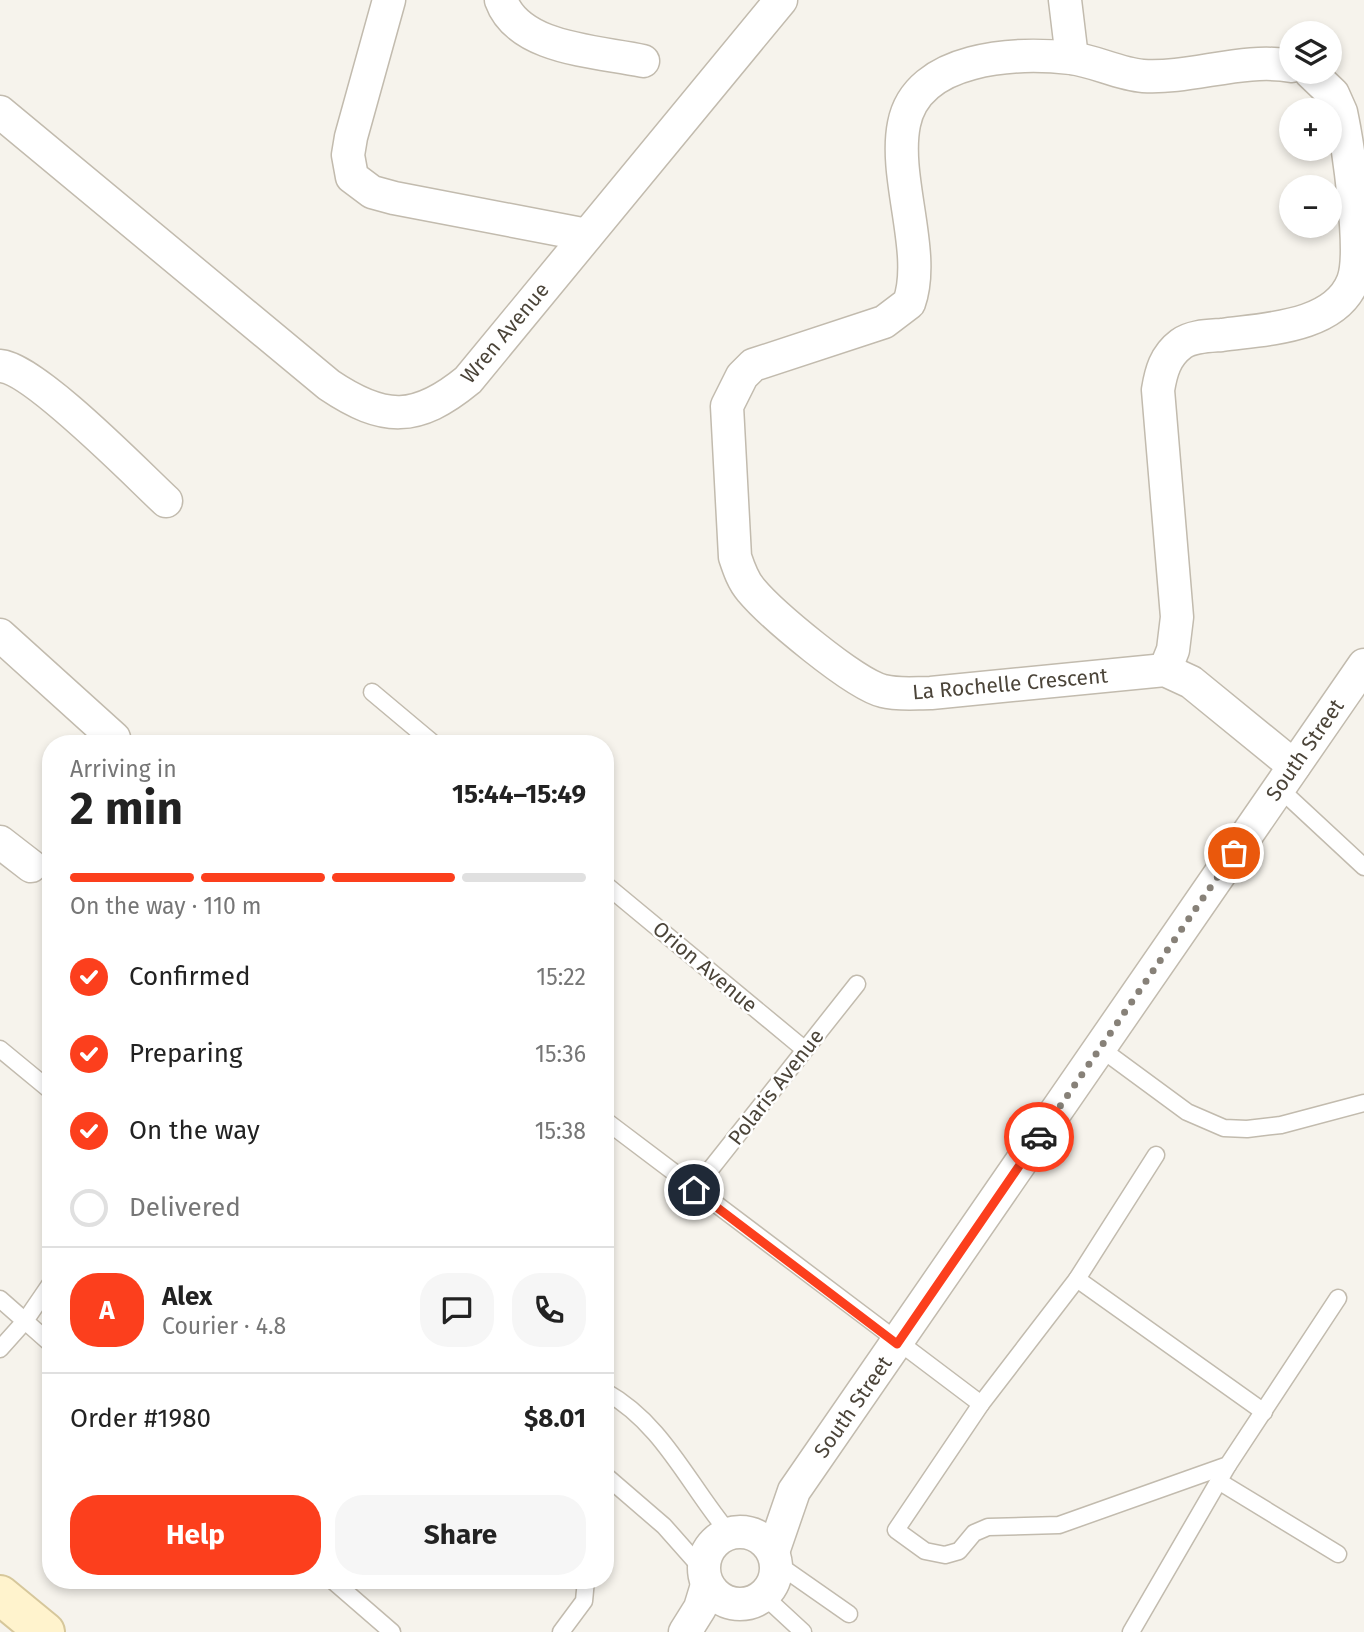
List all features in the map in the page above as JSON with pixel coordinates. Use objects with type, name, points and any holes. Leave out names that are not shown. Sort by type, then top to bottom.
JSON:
[{"type":"main road","points":[[0,1595],[45,1632]]},
{"type":"street","points":[[388,0],[351,137],[348,155],[352,177],[372,192],[394,198],[587,234]]},
{"type":"street","points":[[501,0],[509,16],[521,29],[537,39],[643,61]]},
{"type":"street","name":"Wren Avenue","points":[[3,121],[329,385],[363,406],[381,410],[420,410],[443,401],[468,380],[781,0]]},
{"type":"street","points":[[1065,0],[1072,58]]},
{"type":"street","name":"La Rochelle Crescent","points":[[1166,670],[931,692],[882,691],[836,663],[750,590],[735,557],[726,421],[731,394],[742,376],[753,365],[884,322],[909,303],[914,275],[903,159],[903,125],[918,91],[955,68],[979,61],[1028,57],[1072,58],[1141,76],[1279,66]]},
{"type":"street","points":[[1286,777],[1191,682],[1166,670],[1173,650],[1177,617],[1157,390],[1168,356],[1182,343],[1198,337],[1267,328],[1320,315],[1348,291],[1354,278],[1355,241],[1341,112],[1333,94],[1323,84]]},
{"type":"street","points":[[0,366],[20,373],[66,409],[166,501]]},
{"type":"street","points":[[0,635],[111,735]]},
{"type":"street","name":"South Street","points":[[774,1557],[794,1491],[1364,665]]},
{"type":"street","points":[[0,842],[31,866]]},
{"type":"street","name":"South Street","points":[[733,1532],[794,1491]]},
{"type":"street","points":[[701,1632],[713,1586],[709,1547],[733,1532],[751,1533],[764,1540],[774,1557],[772,1587],[764,1596],[753,1603],[713,1586]]},
{"type":"street","points":[[685,1632],[713,1586]]},
{"type":"lane","points":[[372,692],[423,735]]},
{"type":"lane","points":[[1286,777],[1364,867]]},
{"type":"lane","name":"Orion Avenue","points":[[614,892],[804,1049]]},
{"type":"lane","name":"Polaris Avenue","points":[[694,1190],[857,984]]},
{"type":"lane","points":[[1100,1048],[1187,1112],[1224,1128],[1247,1129],[1281,1125],[1364,1103]]},
{"type":"lane","points":[[0,1049],[42,1084]]},
{"type":"lane","points":[[614,1127],[897,1344],[981,1404]]},
{"type":"lane","points":[[1156,1155],[1077,1279],[981,1404],[896,1530],[925,1551],[945,1555],[959,1551],[974,1533],[988,1527],[1059,1525],[1228,1465]]},
{"type":"lane","points":[[1077,1279],[1264,1412]]},
{"type":"lane","points":[[0,1349],[25,1321],[42,1296]]},
{"type":"lane","points":[[1131,1632],[1228,1465],[1338,1298]]},
{"type":"lane","points":[[0,1299],[42,1336]]},
{"type":"lane","points":[[614,1398],[644,1419],[664,1442],[701,1499],[733,1532]]},
{"type":"lane","points":[[1220,1482],[1338,1554]]},
{"type":"lane","points":[[614,1483],[664,1526],[713,1586]]},
{"type":"lane","points":[[774,1557],[849,1614]]},
{"type":"lane","points":[[342,1589],[391,1632]]},
{"type":"lane","points":[[561,1632],[584,1601],[585,1589]]},
{"type":"lane","points":[[764,1596],[803,1632]]},
{"type":"way so far","points":[[1039,1137],[1234,853]]},
{"type":"route","points":[[694,1190],[897,1344],[1039,1137]]}]
